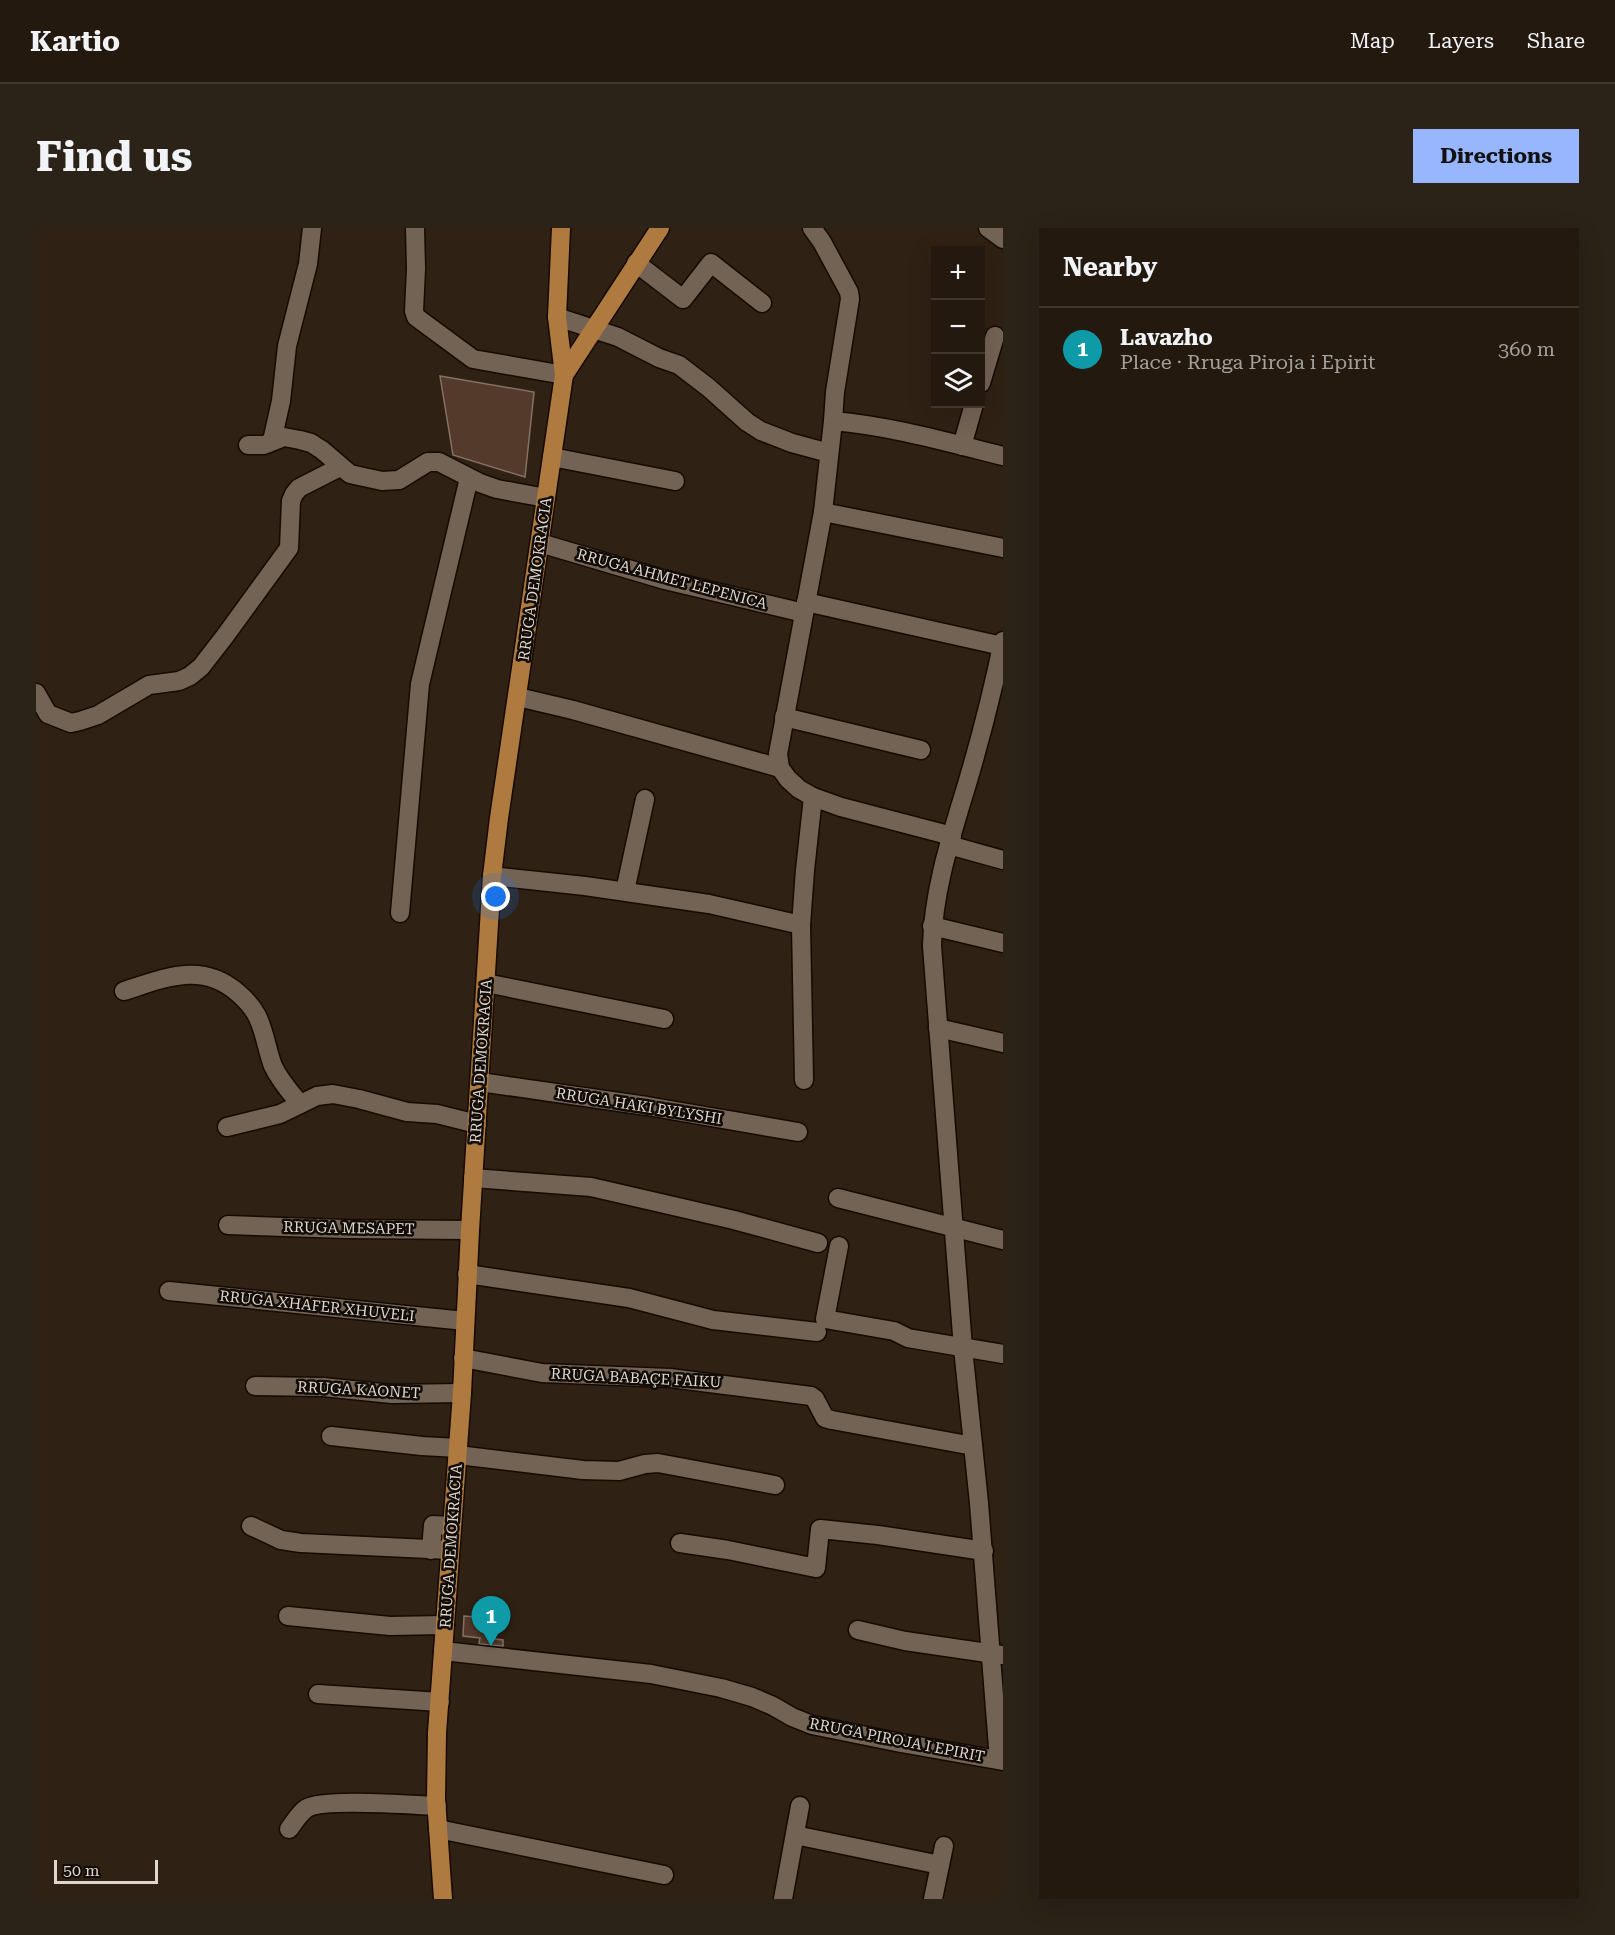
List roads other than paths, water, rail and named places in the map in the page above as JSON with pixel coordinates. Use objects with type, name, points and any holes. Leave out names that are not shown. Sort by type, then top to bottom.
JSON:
[{"type":"main road","name":"RRUGA DEMOKRACIA","points":[[443,1899],[436,1806],[437,1733],[462,1393],[467,1274],[492,876],[564,375],[557,317],[561,228]]},
{"type":"main road","points":[[564,375],[660,228]]},
{"type":"street","points":[[272,441],[281,401],[287,346],[308,264],[312,228]]},
{"type":"street","points":[[415,228],[414,311],[416,317],[473,359],[564,375]]},
{"type":"street","points":[[812,228],[849,292],[850,299],[835,392],[824,512],[784,717],[778,754],[780,768],[794,784],[813,797],[950,840],[1003,860]]},
{"type":"street","points":[[988,228],[1003,239]]},
{"type":"street","points":[[636,263],[683,299],[711,263],[762,303]]},
{"type":"street","points":[[557,317],[618,337],[659,358],[679,365],[710,388],[733,411],[761,431],[792,444],[829,453]]},
{"type":"street","points":[[985,370],[995,336]]},
{"type":"street","points":[[962,446],[973,408]]},
{"type":"street","points":[[833,421],[895,430],[1003,456]]},
{"type":"street","points":[[248,445],[264,445],[284,437],[311,443],[350,474],[382,481],[399,480],[428,462],[439,462],[469,478],[497,489],[546,498]]},
{"type":"street","points":[[552,457],[675,481]]},
{"type":"street","points":[[36,693],[48,714],[71,723],[98,715],[149,685],[178,681],[190,676],[201,667],[225,636],[289,548],[291,501],[294,494],[299,488],[340,467]]},
{"type":"street","points":[[400,913],[420,684],[469,478]]},
{"type":"street","points":[[824,512],[1003,548]]},
{"type":"street","name":"RRUGA AHMET LEPENICA","points":[[540,543],[665,580],[805,608],[1003,643]]},
{"type":"street","points":[[1001,1760],[997,1654],[963,1348],[932,926],[950,840],[996,707],[1003,643]]},
{"type":"street","points":[[518,697],[573,710],[780,768]]},
{"type":"street","points":[[784,717],[921,750]]},
{"type":"street","points":[[804,1080],[801,925],[813,797]]},
{"type":"street","points":[[625,891],[645,800]]},
{"type":"street","points":[[492,876],[625,891],[709,904],[801,925]]},
{"type":"street","points":[[932,926],[1003,943]]},
{"type":"street","points":[[124,991],[170,976],[189,973],[210,976],[227,983],[246,1000],[257,1015],[273,1066],[282,1084],[300,1104]]},
{"type":"street","points":[[486,983],[664,1019]]},
{"type":"street","points":[[938,1028],[1003,1043]]},
{"type":"street","name":"RRUGA HAKI BYLYSHI","points":[[480,1082],[647,1106],[798,1132]]},
{"type":"street","points":[[227,1127],[280,1114],[317,1096],[333,1095],[358,1099],[407,1113],[437,1114],[477,1124]]},
{"type":"street","points":[[473,1178],[591,1187],[723,1217],[818,1243]]},
{"type":"street","points":[[838,1198],[1003,1240]]},
{"type":"street","name":"RRUGA MESAPET","points":[[228,1225],[470,1230]]},
{"type":"street","points":[[838,1246],[825,1319],[894,1331],[908,1338],[1003,1354]]},
{"type":"street","points":[[467,1274],[629,1298],[713,1320],[817,1332]]},
{"type":"street","name":"RRUGA XHAFER XHUVELI","points":[[169,1291],[465,1321]]},
{"type":"street","name":"RRUGA BABAÇE FAIKU","points":[[464,1358],[542,1373],[670,1378],[811,1396],[825,1418],[973,1446]]},
{"type":"street","name":"RRUGA KAONET","points":[[255,1386],[340,1388],[392,1394],[462,1393]]},
{"type":"street","points":[[331,1436],[422,1446],[583,1470],[619,1471],[658,1463],[775,1485]]},
{"type":"street","points":[[431,1550],[433,1525],[451,1526]]},
{"type":"street","points":[[251,1526],[281,1540],[301,1543],[450,1550]]},
{"type":"street","points":[[680,1543],[816,1568],[820,1529],[984,1551]]},
{"type":"street","points":[[288,1616],[390,1626],[445,1625]]},
{"type":"street","points":[[858,1630],[905,1641],[997,1654]]},
{"type":"street","name":"RRUGA PIROJA I EPIRIT","points":[[443,1650],[651,1674],[721,1688],[752,1697],[812,1725],[1001,1760]]},
{"type":"street","points":[[318,1694],[440,1702]]},
{"type":"street","points":[[289,1829],[307,1809],[316,1806],[347,1804],[436,1806]]},
{"type":"street","points":[[783,1899],[800,1806]]},
{"type":"street","points":[[438,1829],[664,1875]]},
{"type":"street","points":[[795,1835],[940,1865]]},
{"type":"street","points":[[933,1899],[944,1846]]},
{"type":"place","name":"Lavazho","points":[[491,1646]]}]
